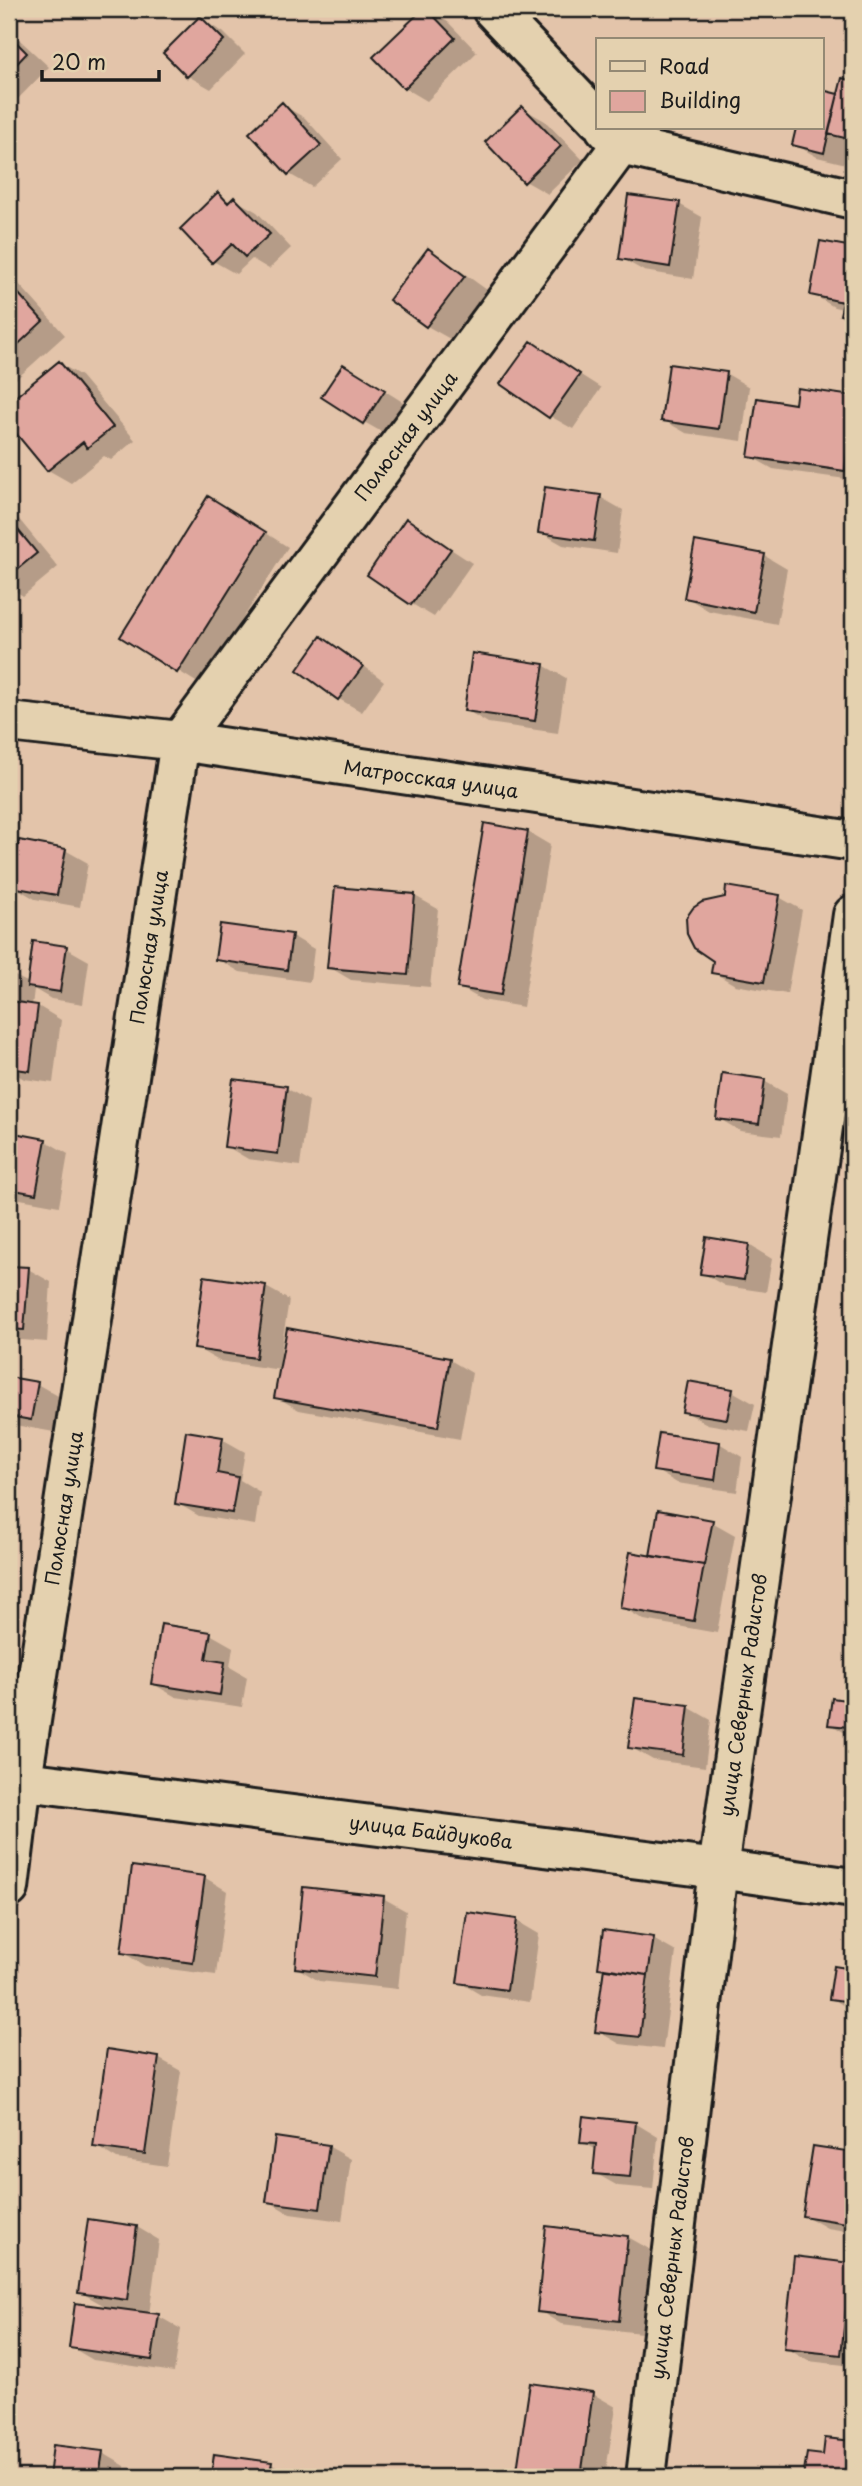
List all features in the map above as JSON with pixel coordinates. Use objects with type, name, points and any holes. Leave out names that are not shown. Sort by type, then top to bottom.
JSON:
[{"type":"street","points":[[492,9],[596,118]]},
{"type":"street","points":[[608,131],[853,199]]},
{"type":"street","name":"Полюсная улица","points":[[9,1888],[15,1779],[180,741],[608,131]]},
{"type":"street","name":"Матросская улица","points":[[9,722],[180,741],[853,841]]},
{"type":"street","name":"улица Северных Радистов","points":[[646,2477],[718,1868],[853,915]]},
{"type":"street","name":"улица Байдукова","points":[[15,1779],[718,1868],[853,1888]]},
{"type":"building","points":[[423,9],[427,9],[455,38],[404,89],[373,57]]},
{"type":"building","points":[[200,16],[224,40],[187,77],[163,53]]},
{"type":"building","points":[[9,35],[27,53],[9,72]]},
{"type":"building","points":[[842,78],[853,81],[853,140],[828,134]]},
{"type":"building","points":[[824,90],[838,94],[824,153],[792,145],[796,130],[824,130]]},
{"type":"building","points":[[282,102],[321,145],[288,175],[249,133]]},
{"type":"building","points":[[522,106],[561,146],[524,183],[485,142]]},
{"type":"building","points":[[218,192],[228,203],[234,197],[270,234],[245,257],[232,244],[212,263],[180,229]]},
{"type":"building","points":[[628,195],[680,202],[670,267],[619,259]]},
{"type":"building","points":[[820,241],[853,247],[853,318],[840,315],[843,302],[810,295]]},
{"type":"building","points":[[428,248],[465,276],[426,327],[389,300]]},
{"type":"building","points":[[9,283],[43,321],[9,353]]},
{"type":"building","points":[[531,341],[580,374],[549,418],[500,384]]},
{"type":"building","points":[[59,361],[113,427],[87,448],[83,442],[47,471],[9,425],[9,402]]},
{"type":"building","points":[[343,364],[385,390],[363,424],[321,397]]},
{"type":"building","points":[[669,364],[727,372],[719,429],[661,421]]},
{"type":"building","points":[[797,388],[853,396],[845,471],[748,457],[757,398],[795,404]]},
{"type":"building","points":[[545,487],[601,495],[594,541],[538,533]]},
{"type":"building","points":[[208,496],[266,532],[177,673],[120,637]]},
{"type":"building","points":[[406,518],[451,549],[411,605],[367,575]]},
{"type":"building","points":[[9,519],[37,553],[9,576]]},
{"type":"building","points":[[695,541],[765,554],[754,612],[684,598]]},
{"type":"building","points":[[321,636],[363,666],[338,700],[297,670]]},
{"type":"building","points":[[472,653],[544,664],[535,721],[464,711]]},
{"type":"building","points":[[484,823],[528,831],[501,995],[457,988]]},
{"type":"building","points":[[19,840],[66,849],[57,895],[11,887]]},
{"type":"building","points":[[726,886],[780,895],[764,982],[711,973],[713,961],[694,948],[687,934],[686,918],[693,908],[702,902],[725,897]]},
{"type":"building","points":[[335,887],[415,894],[408,975],[327,968]]},
{"type":"building","points":[[220,924],[292,934],[287,970],[215,960]]},
{"type":"building","points":[[33,941],[67,946],[60,992],[27,987]]},
{"type":"building","points":[[9,971],[12,972],[9,1001]]},
{"type":"building","points":[[9,1001],[38,1005],[30,1071],[9,1068]]},
{"type":"building","points":[[722,1073],[765,1079],[759,1124],[716,1119]]},
{"type":"building","points":[[233,1079],[287,1086],[278,1154],[224,1147]]},
{"type":"building","points":[[9,1132],[46,1139],[36,1194],[9,1189]]},
{"type":"building","points":[[706,1237],[749,1244],[744,1280],[700,1274]]},
{"type":"building","points":[[9,1266],[29,1267],[24,1330],[9,1329]]},
{"type":"building","points":[[204,1276],[266,1285],[256,1358],[194,1349]]},
{"type":"building","points":[[287,1328],[450,1358],[438,1427],[274,1398]]},
{"type":"building","points":[[9,1377],[38,1382],[31,1420],[9,1416]]},
{"type":"building","points":[[688,1381],[733,1389],[727,1419],[682,1412]]},
{"type":"building","points":[[186,1431],[223,1437],[217,1473],[238,1477],[232,1513],[175,1504]]},
{"type":"building","points":[[659,1433],[720,1442],[715,1480],[653,1471]]},
{"type":"building","points":[[658,1510],[713,1520],[704,1565],[650,1556]]},
{"type":"building","points":[[630,1552],[704,1565],[694,1621],[620,1608]]},
{"type":"building","points":[[161,1624],[211,1632],[206,1659],[225,1662],[220,1695],[151,1684]]},
{"type":"building","points":[[635,1698],[689,1705],[683,1755],[628,1748]]},
{"type":"building","points":[[832,1698],[853,1701],[853,1746],[847,1745],[849,1727],[828,1725]]},
{"type":"building","points":[[132,1866],[205,1876],[193,1963],[121,1953]]},
{"type":"building","points":[[303,1887],[384,1896],[375,1977],[295,1968]]},
{"type":"building","points":[[467,1912],[517,1919],[507,1990],[457,1983]]},
{"type":"building","points":[[603,1930],[654,1937],[648,1975],[598,1968]]},
{"type":"building","points":[[834,1966],[853,1969],[853,2002],[829,1999]]},
{"type":"building","points":[[604,1968],[648,1975],[640,2037],[595,2032]]},
{"type":"building","points":[[107,2049],[159,2057],[145,2154],[93,2147]]},
{"type":"building","points":[[583,2116],[636,2122],[630,2177],[593,2174],[596,2144],[580,2143]]},
{"type":"building","points":[[275,2137],[329,2145],[320,2209],[266,2202]]},
{"type":"building","points":[[813,2146],[853,2152],[853,2224],[802,2216]]},
{"type":"building","points":[[88,2219],[137,2226],[127,2300],[78,2293]]},
{"type":"building","points":[[546,2226],[628,2236],[619,2321],[537,2312]]},
{"type":"building","points":[[794,2256],[851,2263],[841,2355],[784,2349]]},
{"type":"building","points":[[75,2303],[159,2314],[152,2360],[69,2348]]},
{"type":"building","points":[[530,2383],[593,2392],[581,2477],[516,2477]]},
{"type":"building","points":[[825,2438],[853,2441],[853,2477],[803,2477],[807,2453],[823,2455]]},
{"type":"building","points":[[53,2445],[103,2451],[99,2477],[49,2477]]},
{"type":"building","points":[[214,2454],[272,2462],[269,2477],[211,2477]]}]
